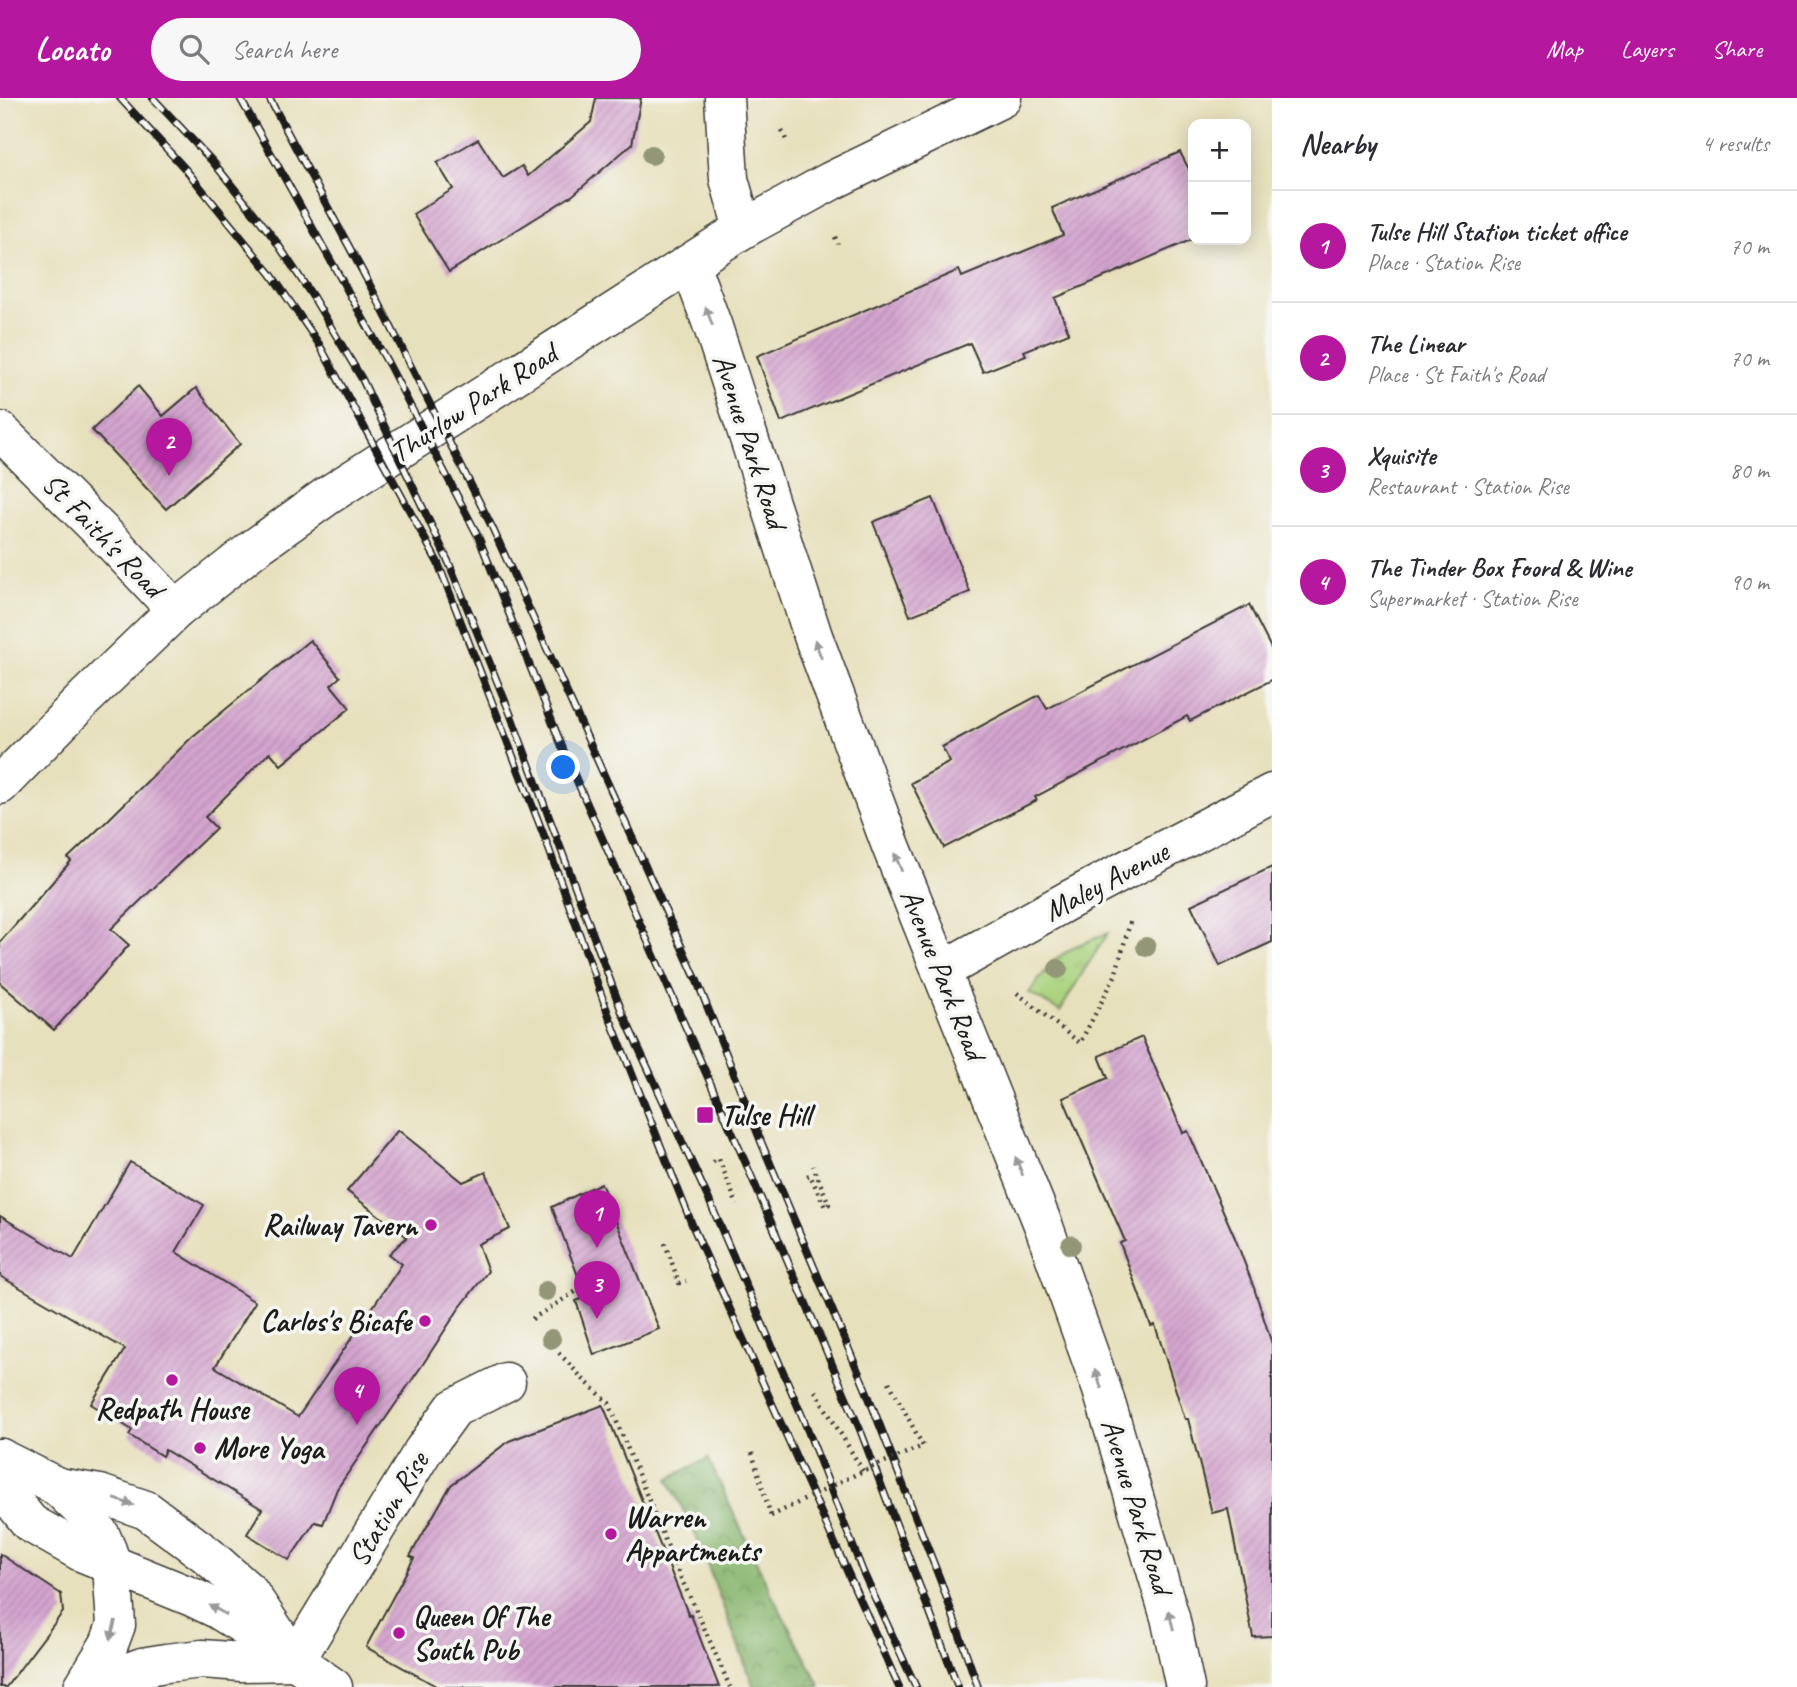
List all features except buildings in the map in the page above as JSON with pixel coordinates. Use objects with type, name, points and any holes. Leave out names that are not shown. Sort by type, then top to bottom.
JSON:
[{"type":"main road","points":[[724,98],[729,179],[743,229]]},
{"type":"main road","name":"Thurlow Park Road","points":[[0,785],[176,610],[253,549],[327,496],[743,229],[831,181],[1002,98]]},
{"type":"main road","name":"Avenue Park Road","points":[[690,264],[813,636],[891,846],[1044,1227],[1102,1390],[1170,1617],[1185,1687]]},
{"type":"main road","name":"St Faith's Road","points":[[0,431],[176,610]]},
{"type":"main road","name":"Maley Avenue","points":[[941,971],[1077,895],[1272,793]]},
{"type":"main road","name":"Station Rise","points":[[295,1661],[422,1451],[454,1408],[506,1382]]},
{"type":"main road","points":[[0,1458],[58,1488],[84,1512],[100,1536],[112,1565],[116,1625],[109,1644],[85,1687]]},
{"type":"main road","points":[[0,1458],[15,1504],[30,1523],[81,1552],[219,1610],[333,1687]]},
{"type":"main road","points":[[58,1488],[100,1494],[146,1510],[207,1555],[249,1592],[295,1661]]},
{"type":"main road","points":[[85,1687],[142,1667],[166,1663],[202,1659],[242,1662],[295,1661]]},
{"type":"path","points":[[782,131],[787,142]]},
{"type":"path","points":[[835,237],[838,244]]},
{"type":"path","points":[[1017,993],[1080,1043],[1115,976],[1133,914]]},
{"type":"path","points":[[713,1162],[719,1159],[737,1205]]},
{"type":"path","points":[[807,1176],[810,1175],[825,1207],[830,1204],[813,1166]]},
{"type":"path","points":[[666,1243],[679,1283],[686,1281]]},
{"type":"path","points":[[532,1319],[607,1272]]},
{"type":"path","points":[[559,1353],[609,1403],[679,1574],[730,1687]]},
{"type":"path","points":[[752,1452],[771,1516],[863,1471],[923,1446],[889,1382]]},
{"type":"path","points":[[815,1391],[863,1471]]},
{"type":"green space","points":[[1108,933],[1060,1011],[1029,993],[1054,960],[1076,946]]},
{"type":"green space","points":[[708,1458],[772,1595],[821,1687],[754,1687],[697,1538],[668,1479]]},
{"type":"railway","points":[[120,98],[187,171],[271,274],[319,344],[438,563],[546,841],[609,1016],[693,1227],[899,1687]]},
{"type":"railway","points":[[153,98],[213,162],[273,237],[362,379],[449,563],[510,713],[622,1012],[709,1200],[803,1418],[863,1572],[916,1687]]},
{"type":"railway","points":[[240,98],[389,365],[478,536],[565,754],[861,1432],[958,1687]]},
{"type":"railway","points":[[269,98],[373,291],[492,527],[697,981],[762,1144],[866,1390],[941,1582],[978,1687]]},
{"type":"place","name":"The Linear","points":[[169,476]]},
{"type":"place","name":"Tulse Hill","points":[[705,1115]]},
{"type":"place","name":"Railway Tavern","points":[[431,1225]]},
{"type":"place","name":"Tulse Hill Station ticket office","points":[[597,1248]]},
{"type":"place","name":"Xquisite","points":[[597,1319]]},
{"type":"place","name":"Carlos's Bicafe","points":[[425,1321]]},
{"type":"place","name":"Redpath House","points":[[172,1380]]},
{"type":"place","name":"The Tinder Box Foord & Wine","points":[[357,1425]]},
{"type":"place","name":"More Yoga","points":[[200,1448]]},
{"type":"place","name":"Warren Appartments","points":[[611,1534]]},
{"type":"place","name":"Queen Of The South Pub","points":[[399,1633]]}]
